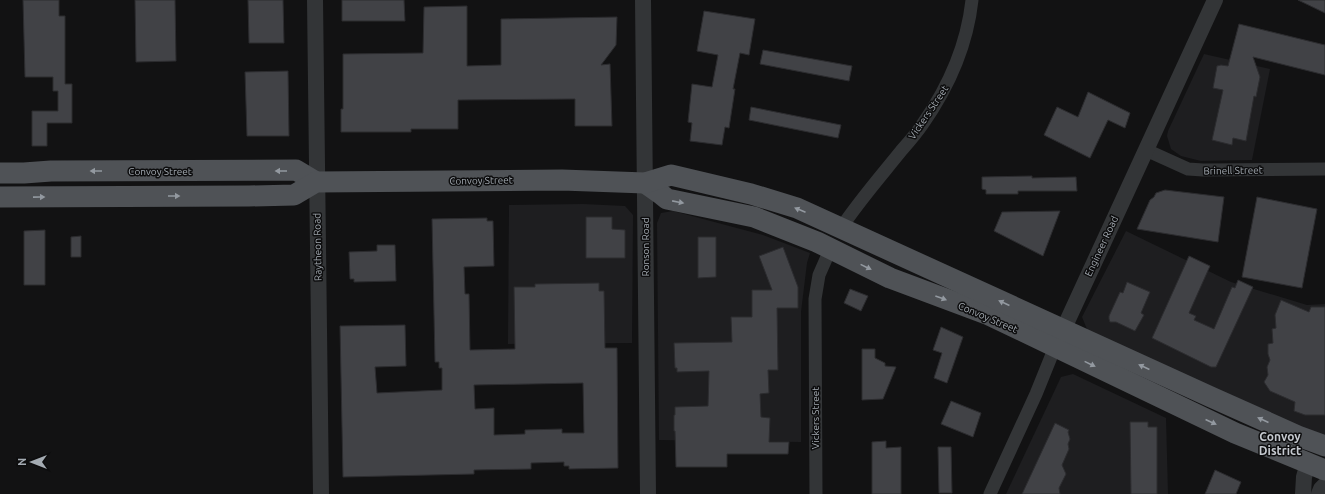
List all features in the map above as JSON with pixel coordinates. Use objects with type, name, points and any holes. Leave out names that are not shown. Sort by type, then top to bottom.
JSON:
[{"type":"main road","name":"Convoy Street","points":[[0,173],[51,171],[296,170],[316,182],[562,180],[645,183],[671,175],[771,199],[796,208],[1211,397],[1298,436],[1325,446]]},
{"type":"main road","points":[[0,197],[294,195],[316,182]]},
{"type":"main road","name":"Convoy Street","points":[[645,183],[667,200],[754,217],[817,242],[830,250],[890,278],[989,315],[1055,348],[1235,433],[1319,463]]},
{"type":"main road","points":[[754,217],[823,232],[841,228]]},
{"type":"main road","points":[[830,250],[836,245],[848,244],[860,247],[905,268],[920,265]]},
{"type":"street","name":"Raytheon Road","points":[[314,0],[321,494]]},
{"type":"street","name":"Ronson Road","points":[[643,0],[648,494]]},
{"type":"street","name":"Vickers Street","points":[[841,228],[854,209],[922,126],[948,83],[958,61],[971,14],[972,0]]},
{"type":"street","name":"Engineer Road","points":[[990,494],[1036,394],[1063,329],[1215,0]]},
{"type":"street","name":"Brinell Street","points":[[1146,150],[1188,169],[1325,168]]},
{"type":"street","name":"Vickers Street","points":[[816,494],[815,299],[819,275],[830,250]]},
{"type":"street","points":[[1303,494],[1304,477],[1319,463]]},
{"type":"street","points":[[1319,494],[1321,488],[1325,485]]},
{"type":"shaded area","points":[[1204,54],[1270,69],[1252,160],[1201,161],[1181,156],[1171,149],[1167,136],[1168,131]]},
{"type":"shaded area","points":[[583,204],[625,206],[633,215],[632,343],[508,344],[509,205]]},
{"type":"shaded area","points":[[673,211],[763,235],[810,253],[807,263],[801,312],[801,442],[659,440],[657,223],[661,213]]},
{"type":"shaded area","points":[[1126,231],[1231,282],[1307,305],[1325,304],[1325,439],[1089,334],[1082,317]]},
{"type":"shaded area","points":[[1073,374],[1166,418],[1168,494],[1006,494],[1061,377]]},
{"type":"building","points":[[23,0],[59,0],[59,16],[65,16],[65,84],[72,84],[72,123],[47,123],[47,146],[32,146],[32,111],[58,111],[58,91],[53,91],[53,77],[25,77]]},
{"type":"building","points":[[135,0],[175,0],[176,61],[136,62]]},
{"type":"building","points":[[248,0],[283,0],[284,43],[249,43]]},
{"type":"building","points":[[342,0],[404,0],[405,21],[342,21]]},
{"type":"building","points":[[1298,0],[1325,0],[1325,13]]},
{"type":"building","points":[[467,6],[467,66],[501,65],[501,19],[617,17],[616,45],[601,65],[610,64],[612,126],[575,126],[575,99],[458,100],[458,129],[411,129],[411,132],[341,132],[341,109],[343,109],[343,54],[423,53],[424,7]]},
{"type":"building","points":[[704,11],[755,19],[749,55],[740,53],[733,89],[735,89],[729,128],[725,127],[722,145],[690,141],[692,123],[688,122],[692,84],[712,87],[718,55],[697,51]]},
{"type":"building","points":[[1239,24],[1325,45],[1325,75],[1253,57],[1260,77],[1256,97],[1254,96],[1246,141],[1233,138],[1232,145],[1212,140],[1223,90],[1213,88],[1217,66],[1228,66]]},
{"type":"building","points":[[763,50],[852,66],[849,81],[760,64]]},
{"type":"building","points":[[288,71],[289,136],[247,136],[245,72]]},
{"type":"building","points":[[1088,92],[1130,113],[1125,128],[1108,120],[1090,158],[1044,135],[1057,107],[1078,117]]},
{"type":"building","points":[[751,107],[841,125],[838,138],[749,120]]},
{"type":"building","points":[[1032,176],[1032,178],[1076,177],[1077,191],[1018,191],[1018,194],[986,194],[986,190],[982,189],[982,177]]},
{"type":"building","points":[[1165,190],[1224,197],[1218,242],[1137,229],[1150,200],[1156,193]]},
{"type":"building","points":[[1257,197],[1317,209],[1302,288],[1242,277]]},
{"type":"building","points":[[1060,211],[1043,256],[994,231],[1002,212]]},
{"type":"building","points":[[586,217],[612,217],[612,229],[625,230],[625,258],[586,258]]},
{"type":"building","points":[[487,218],[487,221],[493,221],[494,266],[464,267],[465,294],[469,294],[470,350],[515,349],[514,287],[535,287],[535,284],[599,283],[599,291],[604,291],[605,348],[617,348],[618,468],[569,469],[569,466],[564,466],[564,462],[531,463],[531,469],[474,470],[474,474],[343,477],[340,326],[405,325],[406,366],[375,367],[377,393],[442,390],[442,368],[439,368],[439,362],[435,362],[432,219]],"holes":[[[583,383],[584,433],[562,433],[562,429],[525,430],[525,434],[494,435],[494,408],[475,409],[474,385]]]},
{"type":"building","points":[[45,230],[45,285],[24,285],[24,231]]},
{"type":"building","points":[[81,236],[81,257],[71,257],[71,237]]},
{"type":"building","points":[[698,237],[716,237],[716,277],[698,278]]},
{"type":"building","points":[[377,245],[395,245],[396,281],[354,282],[354,279],[350,279],[349,252],[377,251]]},
{"type":"building","points":[[783,247],[798,287],[798,308],[777,308],[778,370],[768,370],[769,393],[760,394],[761,417],[770,418],[769,442],[789,442],[788,454],[727,454],[727,467],[676,467],[674,431],[675,407],[708,406],[709,371],[677,372],[677,368],[675,368],[674,343],[732,342],[731,317],[752,317],[752,290],[772,290],[759,256]]},
{"type":"building","points":[[1189,256],[1210,266],[1189,313],[1196,316],[1194,320],[1214,329],[1232,287],[1235,288],[1238,280],[1253,287],[1216,367],[1211,367],[1152,338]]},
{"type":"building","points":[[1127,282],[1150,292],[1141,313],[1144,315],[1135,331],[1116,322],[1110,322],[1109,319],[1120,292],[1123,293]]},
{"type":"building","points":[[850,289],[868,296],[861,311],[844,303]]},
{"type":"building","points":[[1281,300],[1309,312],[1311,307],[1325,307],[1325,415],[1305,415],[1294,411],[1295,402],[1270,391],[1264,382],[1268,375],[1267,367],[1270,360],[1268,354],[1268,344],[1273,343],[1272,329],[1276,328],[1275,315]]},
{"type":"building","points":[[941,327],[963,337],[947,383],[934,378],[942,353],[933,350]]},
{"type":"building","points":[[862,349],[875,349],[875,358],[885,363],[885,366],[896,367],[883,399],[862,400]]},
{"type":"building","points":[[951,401],[981,413],[973,437],[941,424]]},
{"type":"building","points":[[1130,422],[1148,422],[1148,427],[1157,427],[1157,494],[1131,494]]},
{"type":"building","points":[[1055,423],[1069,430],[1068,432],[1070,439],[1068,444],[1069,449],[1062,465],[1066,474],[1059,488],[1060,494],[1022,494]]},
{"type":"building","points":[[886,441],[886,448],[901,447],[901,494],[872,494],[872,442]]},
{"type":"building","points":[[938,447],[951,447],[952,493],[939,493]]},
{"type":"building","points":[[1215,470],[1241,482],[1236,494],[1205,494]]},
{"type":"district","name":"Convoy District","points":[[1280,444]]}]
